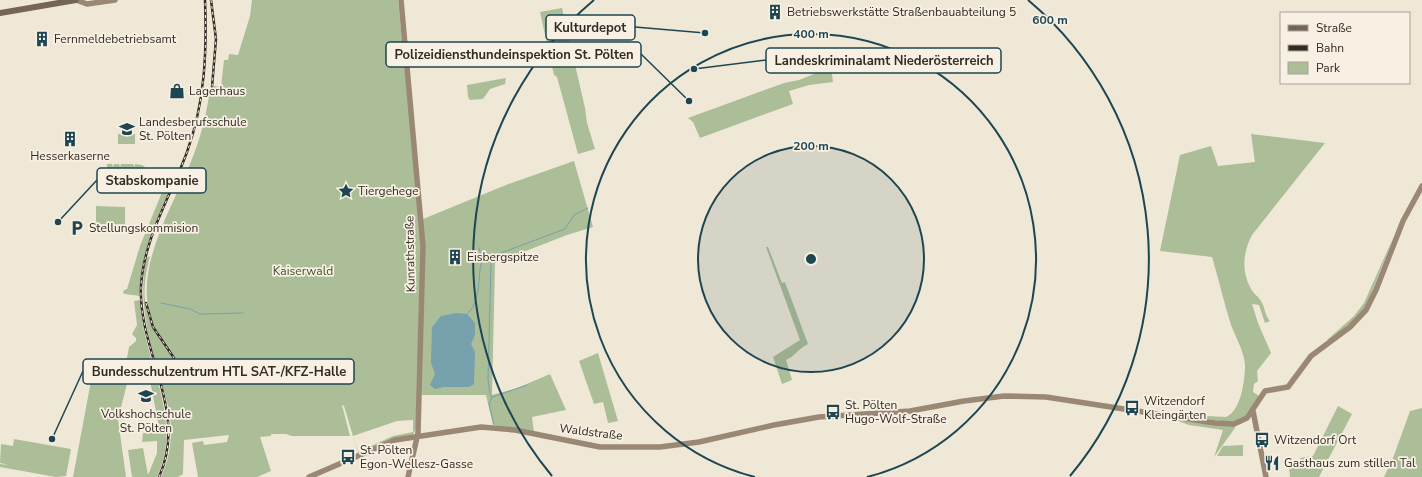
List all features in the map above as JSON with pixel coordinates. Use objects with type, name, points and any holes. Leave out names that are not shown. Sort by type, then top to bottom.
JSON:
[{"type":"main road","points":[[0,13],[76,0]]},
{"type":"street","points":[[76,0],[87,4],[115,0]]},
{"type":"street","name":"Kunrathstraße","points":[[401,0],[422,233],[418,436],[408,477]]},
{"type":"street","points":[[1266,477],[1254,411],[1265,391],[1288,387],[1307,360],[1354,323],[1372,300],[1402,221],[1422,186]]},
{"type":"street","name":"Waldstraße","points":[[309,477],[395,440],[491,427],[515,430],[595,446],[646,448],[686,444],[819,417],[910,411],[978,399],[1021,396],[1056,398],[1222,424],[1239,422],[1247,418],[1254,411]]},
{"type":"green space","name":"Kaiserwald","points":[[252,0],[398,0],[421,233],[417,426],[413,435],[358,453],[344,406],[342,405],[350,436],[292,436],[286,434],[271,434],[271,436],[260,437],[271,471],[257,477],[198,477],[192,443],[203,441],[204,445],[227,442],[229,435],[184,440],[183,474],[178,477],[161,477],[169,452],[171,427],[169,409],[148,335],[145,316],[143,297],[146,258],[150,256],[146,272],[145,287],[147,311],[156,333],[173,358],[175,357],[158,334],[151,318],[147,298],[148,277],[152,255],[159,234],[197,146],[204,122],[210,89],[213,89],[214,86],[221,87],[224,60],[228,60],[229,54],[238,55],[250,16]],"holes":[[[413,420],[413,432],[393,436],[358,452],[353,436],[397,421]]]},
{"type":"green space","points":[[562,8],[585,108],[587,123],[595,149],[578,154],[557,77],[554,75],[540,12]]},
{"type":"green space","points":[[831,67],[833,82],[809,85],[789,91],[793,104],[700,138],[693,122],[688,118],[784,83],[799,80]]},
{"type":"green space","points":[[506,78],[505,84],[490,89],[483,99],[470,100],[468,97],[467,85]]},
{"type":"green space","points":[[118,134],[135,134],[135,144],[118,144]]},
{"type":"green space","points":[[1251,134],[1325,143],[1252,235],[1245,255],[1244,262],[1248,282],[1252,291],[1261,301],[1270,321],[1265,323],[1259,305],[1252,304],[1258,323],[1271,353],[1257,371],[1258,381],[1254,384],[1253,392],[1259,396],[1248,414],[1235,421],[1229,422],[1168,414],[1226,417],[1231,414],[1239,402],[1244,379],[1245,365],[1231,325],[1212,257],[1160,251],[1180,155],[1211,146],[1218,166],[1255,162]]},
{"type":"green space","points":[[574,161],[593,227],[567,235],[495,263],[492,395],[515,389],[550,374],[566,410],[532,417],[534,432],[493,425],[486,395],[422,395],[423,219],[506,185]]},
{"type":"green space","points":[[107,164],[112,164],[113,167],[114,164],[119,164],[120,167],[121,164],[133,164],[135,167],[135,164],[142,165],[145,167],[142,169],[146,170],[142,177],[111,178],[109,175],[109,178],[107,179]]},
{"type":"green space","points":[[169,182],[172,184],[155,224],[142,266],[140,296],[125,294],[123,293],[124,290],[127,289],[140,246],[165,185]]},
{"type":"green space","points":[[96,206],[125,207],[125,225],[96,224]]},
{"type":"green space","points":[[1393,238],[1367,305],[1357,318],[1330,340],[1327,340],[1354,316],[1364,303]]},
{"type":"green space","points":[[766,247],[768,247],[782,283],[785,282],[808,344],[786,360],[792,380],[782,384],[773,357],[800,340]]},
{"type":"green space","points":[[140,300],[142,322],[147,345],[160,388],[164,410],[166,432],[164,455],[157,477],[132,477],[128,450],[143,448],[148,475],[157,453],[157,441],[142,442],[143,433],[158,431],[159,427],[148,370],[138,370],[133,376],[129,376],[118,419],[126,477],[73,477],[94,365],[99,362],[124,365],[126,363],[129,347],[136,341],[136,338],[132,334],[137,325],[134,301]]},
{"type":"green space","points":[[598,353],[618,421],[608,423],[603,402],[594,404],[579,361]]},
{"type":"green space","points":[[1338,406],[1352,414],[1319,477],[1290,477],[1289,466],[1301,464],[1300,458],[1313,456]]},
{"type":"green space","points":[[1422,408],[1422,477],[1384,477],[1393,458],[1410,411]]},
{"type":"green space","points":[[1167,417],[1214,425],[1235,426],[1235,428],[1214,457],[1223,430],[1189,425]]},
{"type":"green space","points":[[14,439],[71,449],[66,476],[56,477],[0,467],[0,464],[9,465],[0,463],[1,444],[13,446]]},
{"type":"green space","points":[[1243,445],[1243,456],[1217,456],[1223,446]]},
{"type":"water","points":[[457,313],[467,314],[475,323],[475,335],[471,344],[475,352],[474,384],[469,387],[444,387],[435,389],[430,385],[435,374],[431,363],[432,327],[441,316]]},
{"type":"waterway","points":[[466,315],[475,303],[482,260],[565,229],[574,215],[588,208]]},
{"type":"waterway","points":[[479,248],[482,259]]},
{"type":"waterway","points":[[491,264],[488,380],[490,394],[492,397],[489,404],[494,424]]},
{"type":"waterway","points":[[161,303],[190,309],[200,314],[243,313]]},
{"type":"waterway","points":[[492,397],[527,385]]},
{"type":"railway","points":[[159,477],[167,452],[168,428],[166,405],[147,335],[142,311],[141,286],[147,251],[159,217],[187,152],[198,114],[204,77],[206,39],[205,0]]},
{"type":"railway","points":[[211,0],[216,39],[212,87]]},
{"type":"railway","points":[[146,303],[153,327],[174,358]]},
{"type":"place","name":"Betriebswerkstätte Straßenbauabteilung 5","points":[[775,12]]},
{"type":"place","name":"Kulturdepot","points":[[705,33]]},
{"type":"place","name":"Fernmeldebetriebsamt","points":[[42,39]]},
{"type":"place","name":"Landeskriminalamt Niederösterreich","points":[[694,69]]},
{"type":"place","name":"Lagerhaus","points":[[177,91]]},
{"type":"place","name":"Polizeidiensthundeinspektion St. Pölten","points":[[689,101]]},
{"type":"place","name":"Landesberufsschule St. Pölten","points":[[127,129]]},
{"type":"place","name":"Hesserkaserne","points":[[70,139]]},
{"type":"place","name":"Tiergehege","points":[[346,191]]},
{"type":"place","name":"Stabskompanie","points":[[58,222]]},
{"type":"place","name":"Stellungskommision","points":[[77,228]]},
{"type":"place","name":"Eisbergspitze","points":[[455,257]]},
{"type":"place","name":"Volkshochschule St. Pölten","points":[[146,396]]},
{"type":"place","name":"Witzendorf Kleingärten","points":[[1132,408]]},
{"type":"place","name":"St. Pölten Hugo-Wolf-Straße","points":[[833,412]]},
{"type":"place","name":"Bundesschulzentrum HTL SAT-/KFZ-Halle","points":[[52,439]]},
{"type":"place","name":"Witzendorf Ort","points":[[1262,440]]},
{"type":"place","name":"St. Pölten Egon-Wellesz-Gasse","points":[[348,457]]},
{"type":"place","name":"Gasthaus zum stillen Tal","points":[[1272,463]]}]
